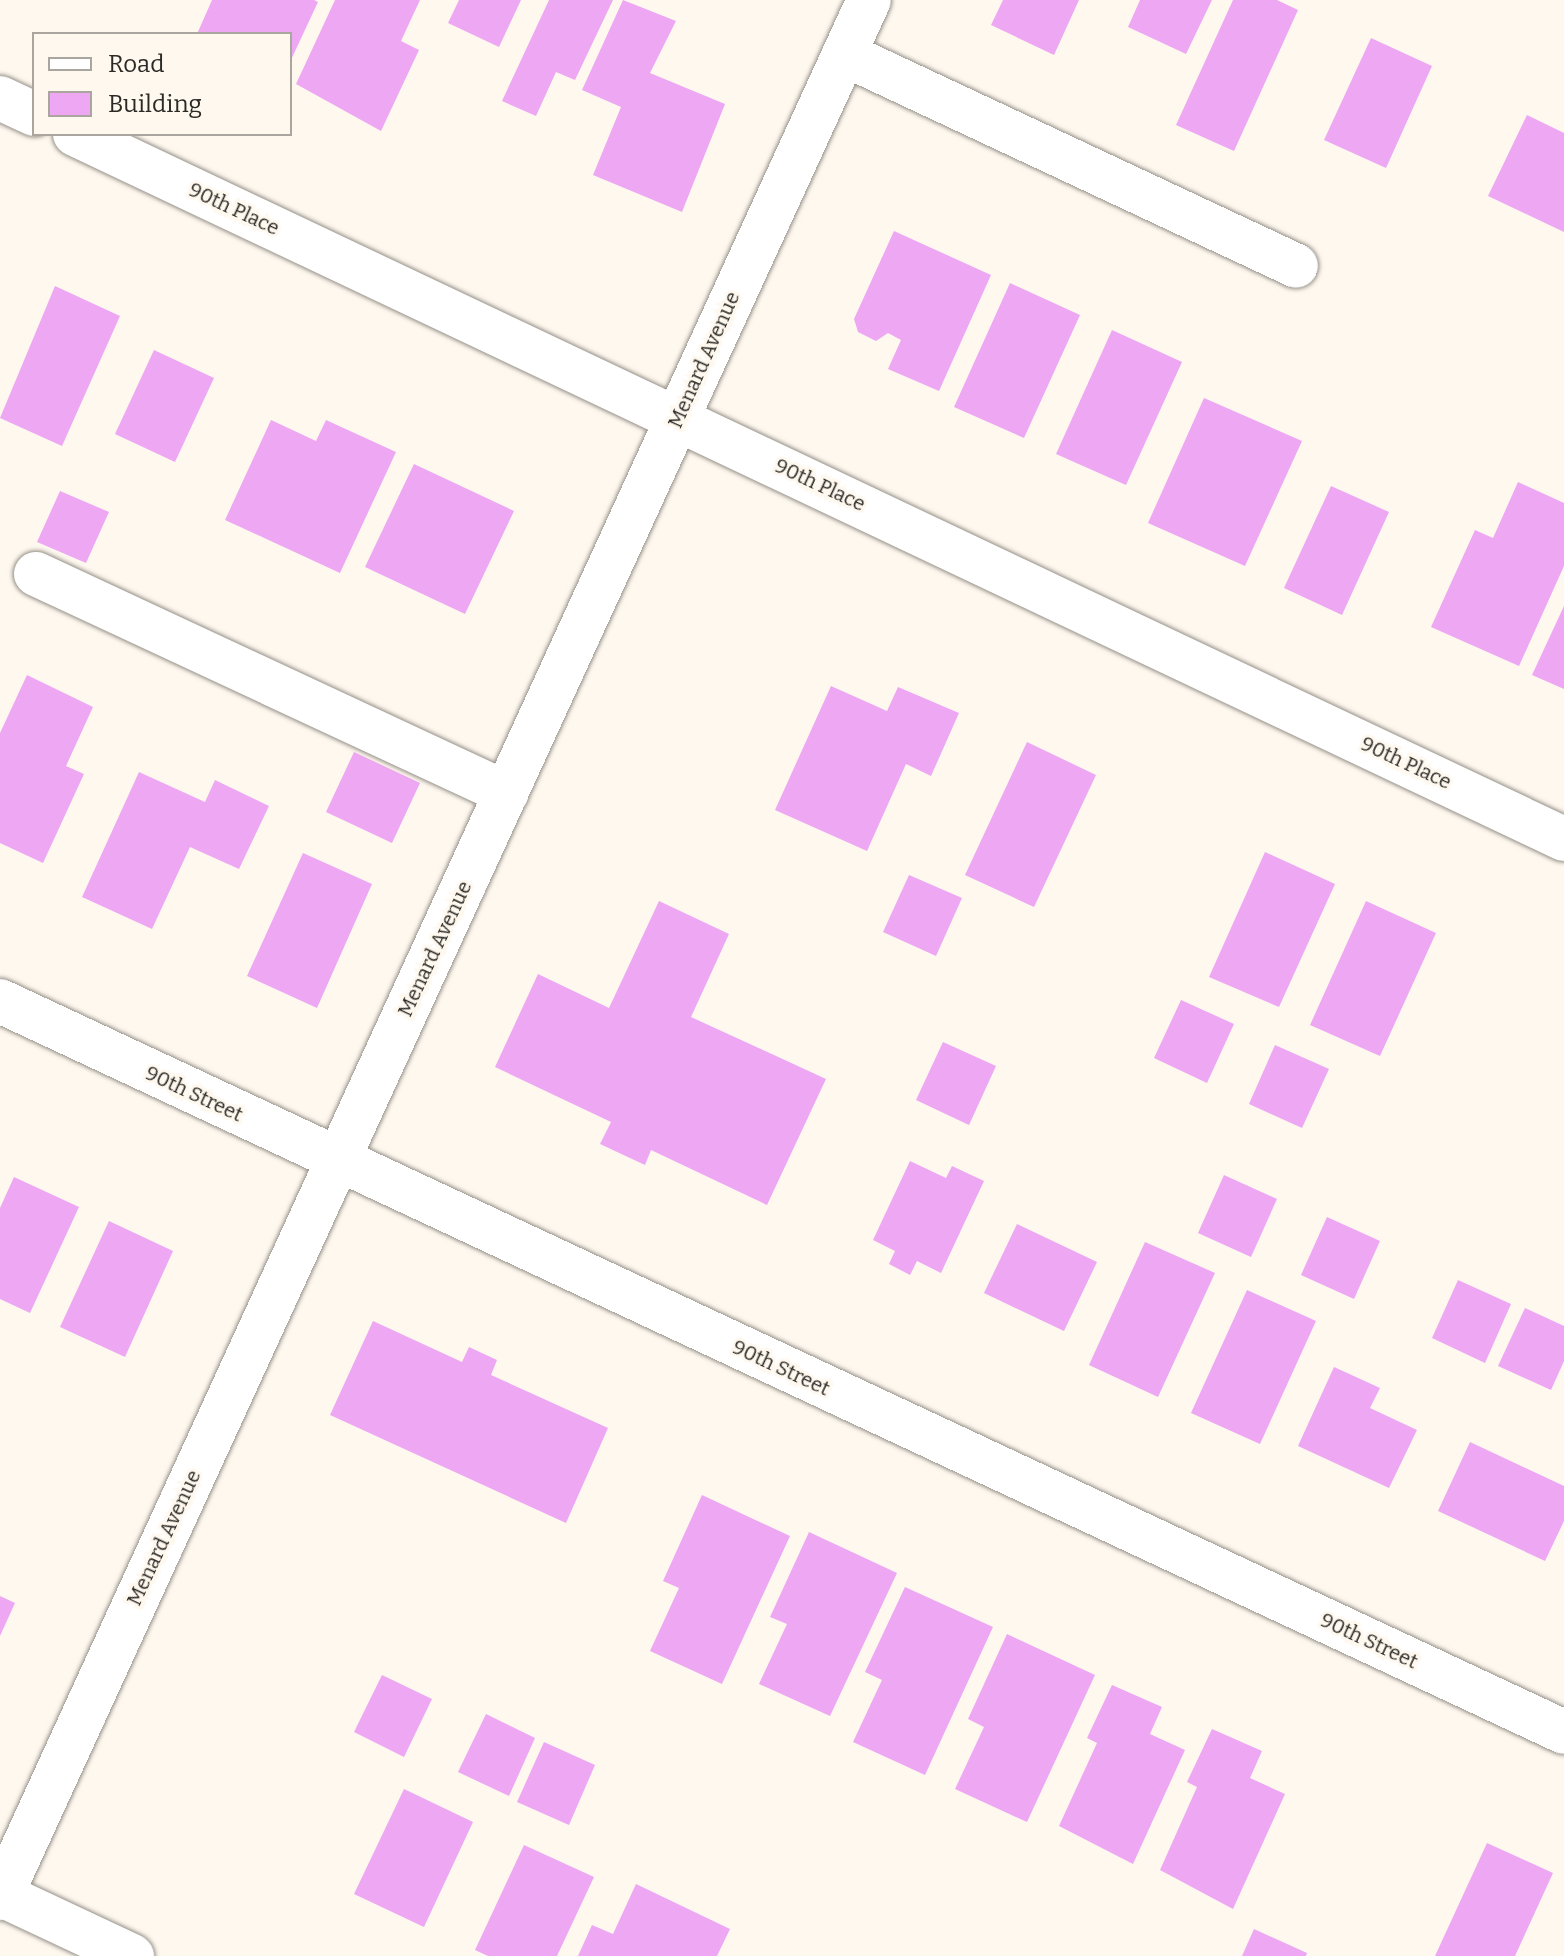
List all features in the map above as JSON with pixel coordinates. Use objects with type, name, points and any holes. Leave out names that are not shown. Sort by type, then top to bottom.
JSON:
[{"type":"street","name":"Menard Avenue","points":[[1,1895],[869,0]]},
{"type":"street","points":[[844,54],[1296,266]]},
{"type":"street","points":[[0,98],[32,113]]},
{"type":"street","name":"90th Place","points":[[79,136],[1564,839]]},
{"type":"street","points":[[36,574],[506,793]]},
{"type":"street","name":"90th Street","points":[[0,1001],[337,1162],[1564,1732]]},
{"type":"street","points":[[1,1895],[132,1956]]},
{"type":"building","points":[[212,0],[318,2],[292,58],[292,32],[198,32]]},
{"type":"building","points":[[335,0],[420,0],[401,41],[419,50],[381,131],[296,84]]},
{"type":"building","points":[[459,0],[521,0],[499,47],[448,23]]},
{"type":"building","points":[[549,0],[613,0],[575,80],[556,72],[536,116],[502,101]]},
{"type":"building","points":[[623,0],[676,21],[650,73],[725,104],[682,212],[593,175],[621,107],[582,90]]},
{"type":"building","points":[[1003,0],[1079,0],[1054,55],[991,25]]},
{"type":"building","points":[[1140,0],[1212,0],[1186,54],[1128,27]]},
{"type":"building","points":[[1233,0],[1277,0],[1298,10],[1234,151],[1176,125]]},
{"type":"building","points":[[1371,38],[1432,66],[1386,168],[1324,140]]},
{"type":"building","points":[[1527,115],[1564,133],[1564,232],[1488,196]]},
{"type":"building","points":[[894,231],[991,275],[939,391],[888,369],[901,340],[888,333],[876,341],[858,332],[854,319]]},
{"type":"building","points":[[1010,283],[1080,315],[1024,438],[954,407]]},
{"type":"building","points":[[55,286],[120,316],[62,446],[0,418]]},
{"type":"building","points":[[1112,330],[1182,362],[1126,485],[1056,454]]},
{"type":"building","points":[[154,350],[214,378],[175,462],[115,434]]},
{"type":"building","points":[[1204,398],[1302,441],[1245,566],[1148,523]]},
{"type":"building","points":[[271,420],[316,441],[326,420],[396,452],[340,573],[225,520]]},
{"type":"building","points":[[414,464],[514,511],[465,614],[365,567]]},
{"type":"building","points":[[1518,482],[1564,503],[1564,566],[1519,666],[1431,627],[1475,530],[1493,538]]},
{"type":"building","points":[[1331,486],[1389,512],[1342,615],[1284,588]]},
{"type":"building","points":[[60,491],[109,512],[86,563],[37,542]]},
{"type":"building","points":[[1564,606],[1564,689],[1532,675]]},
{"type":"building","points":[[27,675],[93,707],[66,766],[84,774],[43,863],[0,843],[0,733]]},
{"type":"building","points":[[831,686],[887,711],[898,687],[959,713],[931,776],[906,764],[867,851],[775,810]]},
{"type":"building","points":[[1027,742],[1096,775],[1034,907],[965,875]]},
{"type":"building","points":[[354,752],[420,783],[392,843],[326,812]]},
{"type":"building","points":[[139,772],[205,802],[215,780],[269,806],[239,869],[190,847],[152,929],[82,897]]},
{"type":"building","points":[[1265,852],[1335,884],[1279,1007],[1209,977]]},
{"type":"building","points":[[303,853],[372,884],[317,1008],[247,976]]},
{"type":"building","points":[[909,875],[962,898],[936,956],[883,932]]},
{"type":"building","points":[[659,901],[729,934],[691,1017],[826,1079],[767,1205],[651,1150],[645,1165],[600,1144],[611,1122],[495,1067],[538,974],[609,1008]]},
{"type":"building","points":[[1366,901],[1436,933],[1380,1056],[1310,1025]]},
{"type":"building","points":[[1181,1000],[1234,1024],[1207,1083],[1154,1058]]},
{"type":"building","points":[[943,1042],[996,1066],[969,1125],[916,1100]]},
{"type":"building","points":[[1275,1045],[1329,1069],[1302,1128],[1249,1104]]},
{"type":"building","points":[[910,1161],[946,1178],[952,1166],[984,1181],[941,1273],[917,1261],[910,1275],[889,1264],[895,1251],[873,1240]]},
{"type":"building","points":[[1224,1175],[1277,1199],[1251,1257],[1198,1233]]},
{"type":"building","points":[[14,1177],[79,1207],[30,1313],[0,1299],[0,1208]]},
{"type":"building","points":[[1327,1217],[1380,1241],[1354,1299],[1301,1275]]},
{"type":"building","points":[[109,1221],[173,1251],[125,1357],[60,1327]]},
{"type":"building","points":[[1017,1224],[1097,1262],[1064,1331],[984,1293]]},
{"type":"building","points":[[1145,1242],[1215,1273],[1158,1397],[1089,1365]]},
{"type":"building","points":[[1458,1280],[1511,1304],[1485,1363],[1432,1338]]},
{"type":"building","points":[[1247,1290],[1316,1321],[1260,1444],[1191,1413]]},
{"type":"building","points":[[1525,1308],[1564,1326],[1564,1361],[1551,1390],[1498,1366]]},
{"type":"building","points":[[373,1321],[462,1362],[469,1347],[497,1360],[491,1375],[608,1428],[566,1523],[330,1415]]},
{"type":"building","points":[[1334,1367],[1380,1388],[1370,1408],[1417,1430],[1389,1488],[1298,1446]]},
{"type":"building","points":[[1470,1442],[1564,1486],[1564,1521],[1545,1561],[1438,1511]]},
{"type":"building","points":[[702,1495],[790,1536],[722,1684],[650,1651],[679,1588],[663,1581]]},
{"type":"building","points":[[809,1532],[897,1573],[830,1716],[759,1684],[787,1624],[770,1617]]},
{"type":"building","points":[[905,1587],[993,1627],[925,1775],[853,1742],[882,1680],[865,1672]]},
{"type":"building","points":[[0,1596],[15,1603],[0,1636]]},
{"type":"building","points":[[1007,1634],[1095,1675],[1027,1822],[955,1789],[984,1727],[968,1719]]},
{"type":"building","points":[[382,1675],[432,1699],[404,1757],[354,1732]]},
{"type":"building","points":[[1112,1685],[1162,1707],[1150,1734],[1185,1750],[1133,1864],[1059,1826],[1097,1743],[1087,1738]]},
{"type":"building","points":[[486,1714],[535,1738],[509,1796],[458,1772]]},
{"type":"building","points":[[1212,1729],[1262,1751],[1250,1778],[1285,1794],[1233,1909],[1160,1870],[1197,1787],[1187,1782]]},
{"type":"building","points":[[544,1742],[595,1765],[569,1825],[517,1802]]},
{"type":"building","points":[[404,1789],[473,1822],[424,1927],[354,1894]]},
{"type":"building","points":[[1487,1843],[1553,1873],[1515,1956],[1435,1956]]},
{"type":"building","points":[[524,1845],[594,1877],[557,1956],[488,1956],[475,1950]]},
{"type":"building","points":[[636,1884],[730,1929],[717,1956],[578,1956],[592,1925],[613,1934]]},
{"type":"building","points":[[1254,1929],[1307,1953],[1306,1956],[1242,1956]]}]
